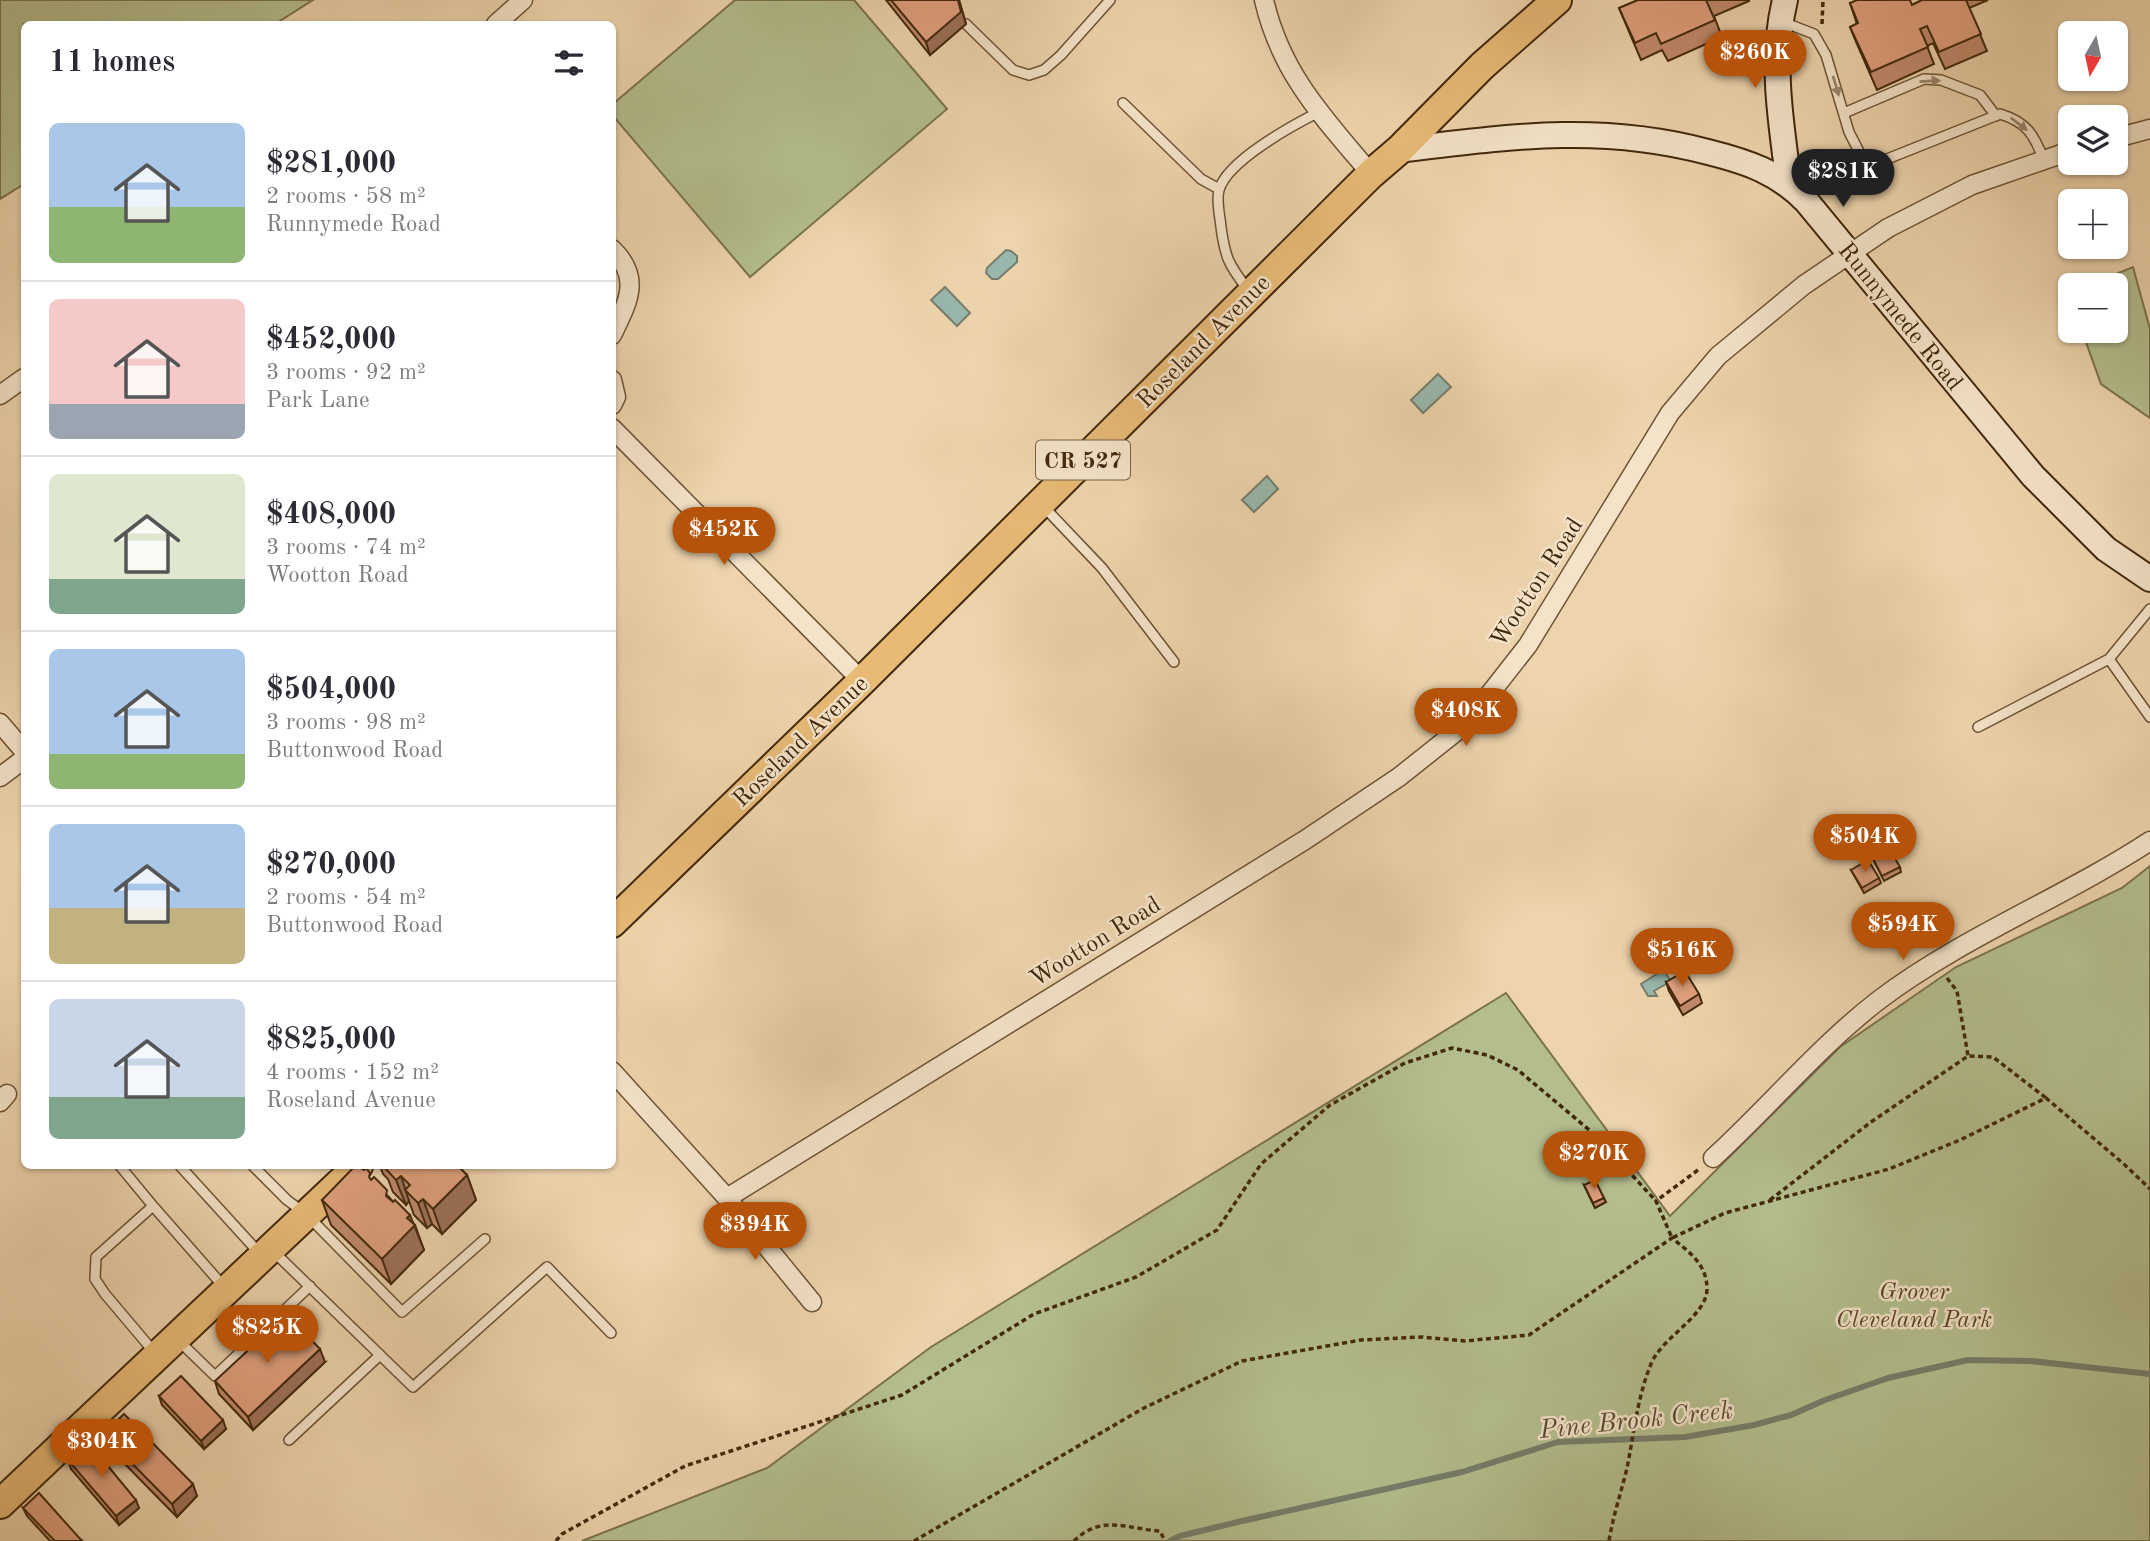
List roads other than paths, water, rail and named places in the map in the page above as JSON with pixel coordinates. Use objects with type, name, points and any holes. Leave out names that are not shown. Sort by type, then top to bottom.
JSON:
[{"type":"main road","name":"Roseland Avenue","points":[[616,919],[862,681],[1371,174],[1399,150],[1482,66],[1557,0]]},
{"type":"main road","points":[[0,1504],[355,1169]]},
{"type":"street","points":[[499,21],[523,0]]},
{"type":"street","points":[[1264,0],[1288,67],[1307,97],[1371,174]]},
{"type":"street","points":[[1783,11],[1776,72],[1789,184]]},
{"type":"street","points":[[2128,135],[2150,129]]},
{"type":"street","name":"Runnymede Road","points":[[1399,150],[1509,136],[1634,136],[1724,156],[1760,168],[1789,184],[2033,476],[2106,549],[2150,579]]},
{"type":"street","name":"Wootton Road","points":[[727,1198],[1305,840],[1399,777],[1467,723],[1528,645],[1670,413],[1727,348],[1804,285],[1888,228],[1972,185],[2058,155]]},
{"type":"street","points":[[616,253],[627,267],[631,279],[626,305],[616,326]]},
{"type":"street","points":[[0,396],[21,381]]},
{"type":"street","points":[[616,432],[862,681]]},
{"type":"street","points":[[0,723],[21,748]]},
{"type":"street","points":[[0,778],[21,761]]},
{"type":"street","points":[[1713,1158],[1758,1117],[1836,1037],[1880,1000],[1936,963],[2081,884],[2150,841]]},
{"type":"street","points":[[616,1075],[727,1198],[812,1302]]},
{"type":"lane","points":[[966,24],[1013,70],[1029,75],[1044,71],[1110,0]]},
{"type":"lane","points":[[1783,11],[1814,34],[1826,55],[1850,132],[1867,167],[2000,114],[2017,119],[2036,139],[2044,160]]},
{"type":"lane","points":[[1844,113],[1924,79],[1932,79],[1980,94],[1996,116]]},
{"type":"lane","points":[[1123,103],[1201,179],[1219,189]]},
{"type":"lane","points":[[1251,293],[1231,268],[1224,253],[1219,189],[1238,164],[1247,157],[1283,130],[1319,112]]},
{"type":"lane","points":[[1040,503],[1102,568],[1174,662]]},
{"type":"lane","points":[[1978,727],[2109,659],[2150,609]]},
{"type":"lane","points":[[2109,659],[2150,717]]},
{"type":"lane","points":[[122,1169],[227,1290]]},
{"type":"lane","points":[[183,1169],[266,1252],[310,1286],[413,1387],[547,1267],[611,1333]]},
{"type":"lane","points":[[256,1169],[287,1200],[306,1214],[402,1311],[485,1239]]},
{"type":"lane","points":[[153,1206],[96,1257],[95,1279],[105,1294],[167,1347],[215,1376],[310,1286]]},
{"type":"lane","points":[[289,1440],[380,1355]]},
{"type":"water","points":[[1006,250],[1017,256],[1017,262],[998,279],[992,279],[986,273],[987,268]]},
{"type":"water","points":[[945,287],[970,313],[957,326],[931,300]]},
{"type":"water","points":[[1438,374],[1451,387],[1423,413],[1411,400]]},
{"type":"water","points":[[1267,476],[1278,489],[1254,512],[1242,500]]},
{"type":"water","points":[[1663,970],[1671,981],[1654,991],[1657,996],[1648,996],[1641,984]]},
{"type":"waterway","name":"Pine Brook Creek","points":[[1170,1541],[1180,1536],[1242,1521],[1462,1472],[1558,1442],[1685,1437],[1754,1425],[1791,1415],[1888,1378],[1968,1360],[2031,1361],[2150,1374]]},
{"type":"park label","name":"Grover Cleveland Park","points":[[1914,1305]]}]
